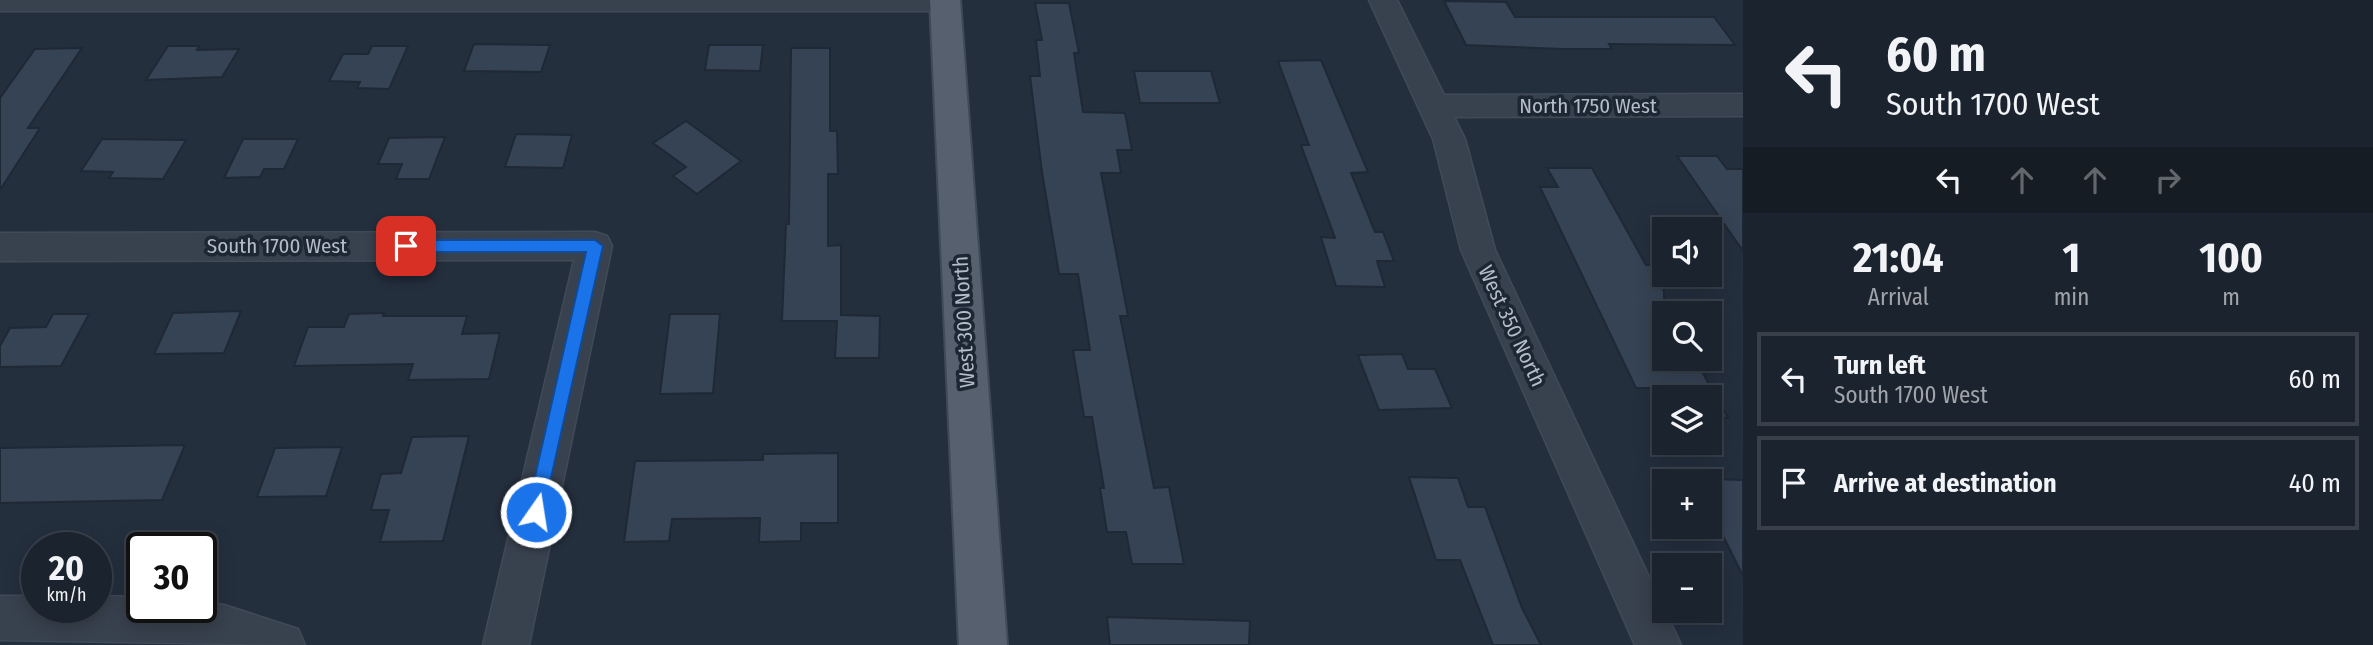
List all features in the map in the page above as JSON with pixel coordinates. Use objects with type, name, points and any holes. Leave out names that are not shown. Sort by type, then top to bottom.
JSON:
[{"type":"main road","name":"West 300 North","points":[[945,1],[983,645]]},
{"type":"street","name":"West 350 North","points":[[1383,0],[1449,139],[1478,250],[1658,645]]},
{"type":"street","points":[[5,5],[945,1]]},
{"type":"street","name":"North 1750 West","points":[[1433,106],[1743,105]]},
{"type":"street","name":"South 1700 West","points":[[0,247],[595,246],[506,645]]},
{"type":"street","points":[[0,618],[142,619],[197,624],[224,627],[282,645]]},
{"type":"building","points":[[1444,1],[1506,2],[1515,17],[1714,17],[1735,45],[1609,44],[1612,49],[1562,49],[1466,45]]},
{"type":"building","points":[[1035,3],[1069,3],[1079,53],[1074,53],[1083,112],[1125,113],[1132,150],[1117,150],[1121,173],[1101,173],[1128,316],[1120,316],[1154,488],[1169,487],[1184,564],[1132,564],[1126,532],[1107,532],[1100,488],[1104,488],[1092,417],[1084,417],[1073,350],[1090,350],[1078,274],[1059,274],[1042,172],[1030,76],[1040,76],[1036,40],[1042,40]]},
{"type":"building","points":[[474,44],[550,45],[541,72],[464,71]]},
{"type":"building","points":[[709,45],[763,45],[760,71],[705,70]]},
{"type":"building","points":[[168,46],[199,46],[197,50],[239,49],[222,77],[146,80]]},
{"type":"building","points":[[372,46],[408,46],[389,89],[357,88],[360,82],[329,81],[343,54],[368,54]]},
{"type":"building","points":[[82,48],[28,128],[40,128],[0,190],[0,98],[35,49]]},
{"type":"building","points":[[791,48],[830,48],[830,131],[837,131],[838,174],[828,174],[828,246],[841,245],[841,315],[880,316],[879,358],[835,358],[837,321],[782,321],[786,224],[789,224]]},
{"type":"building","points":[[1321,60],[1368,172],[1351,173],[1375,232],[1383,232],[1394,261],[1377,261],[1385,287],[1336,286],[1321,237],[1335,238],[1301,145],[1309,145],[1278,61]]},
{"type":"building","points":[[1134,71],[1211,71],[1220,103],[1140,103]]},
{"type":"building","points":[[686,121],[741,161],[697,194],[673,176],[686,167],[653,143]]},
{"type":"building","points":[[516,134],[572,135],[563,168],[505,167]]},
{"type":"building","points":[[445,137],[429,179],[396,179],[402,164],[378,164],[389,138]]},
{"type":"building","points":[[102,139],[186,140],[163,179],[109,178],[113,172],[81,171]]},
{"type":"building","points":[[243,139],[298,139],[284,169],[264,169],[260,177],[224,178]]},
{"type":"building","points":[[1677,156],[1717,156],[1727,169],[1743,169],[1743,251],[1722,217],[1719,217]]},
{"type":"building","points":[[1547,168],[1592,168],[1646,265],[1651,265],[1652,287],[1662,287],[1664,291],[1664,301],[1652,301],[1652,371],[1702,371],[1710,385],[1652,385],[1652,388],[1636,388],[1540,187],[1558,187]]},
{"type":"building","points":[[241,311],[224,353],[154,354],[173,313]]},
{"type":"building","points":[[384,313],[383,316],[467,316],[462,334],[500,333],[489,379],[408,380],[413,364],[294,366],[308,327],[344,327],[349,314]]},
{"type":"building","points":[[53,314],[89,314],[61,366],[0,367],[0,346],[10,328],[46,327]]},
{"type":"building","points":[[670,314],[720,314],[713,393],[660,394]]},
{"type":"building","points":[[1402,354],[1408,369],[1435,369],[1452,408],[1379,410],[1358,355]]},
{"type":"building","points":[[1722,407],[1728,418],[1722,418]]},
{"type":"building","points":[[469,436],[443,541],[380,542],[389,510],[371,510],[381,474],[401,473],[412,437]]},
{"type":"building","points":[[185,445],[162,500],[0,503],[0,448]]},
{"type":"building","points":[[342,447],[326,496],[257,497],[275,448]]},
{"type":"building","points":[[838,453],[838,523],[801,523],[801,541],[759,542],[760,518],[672,519],[669,541],[624,542],[635,461],[763,460],[763,454]]},
{"type":"building","points":[[1409,477],[1458,478],[1468,507],[1485,507],[1522,608],[1541,645],[1493,645],[1460,560],[1436,560]]},
{"type":"building","points":[[1722,479],[1743,480],[1743,576],[1722,534]]},
{"type":"building","points":[[1107,617],[1250,621],[1249,645],[1110,645]]},
{"type":"route","points":[[406,246],[595,246],[536,512]]}]
